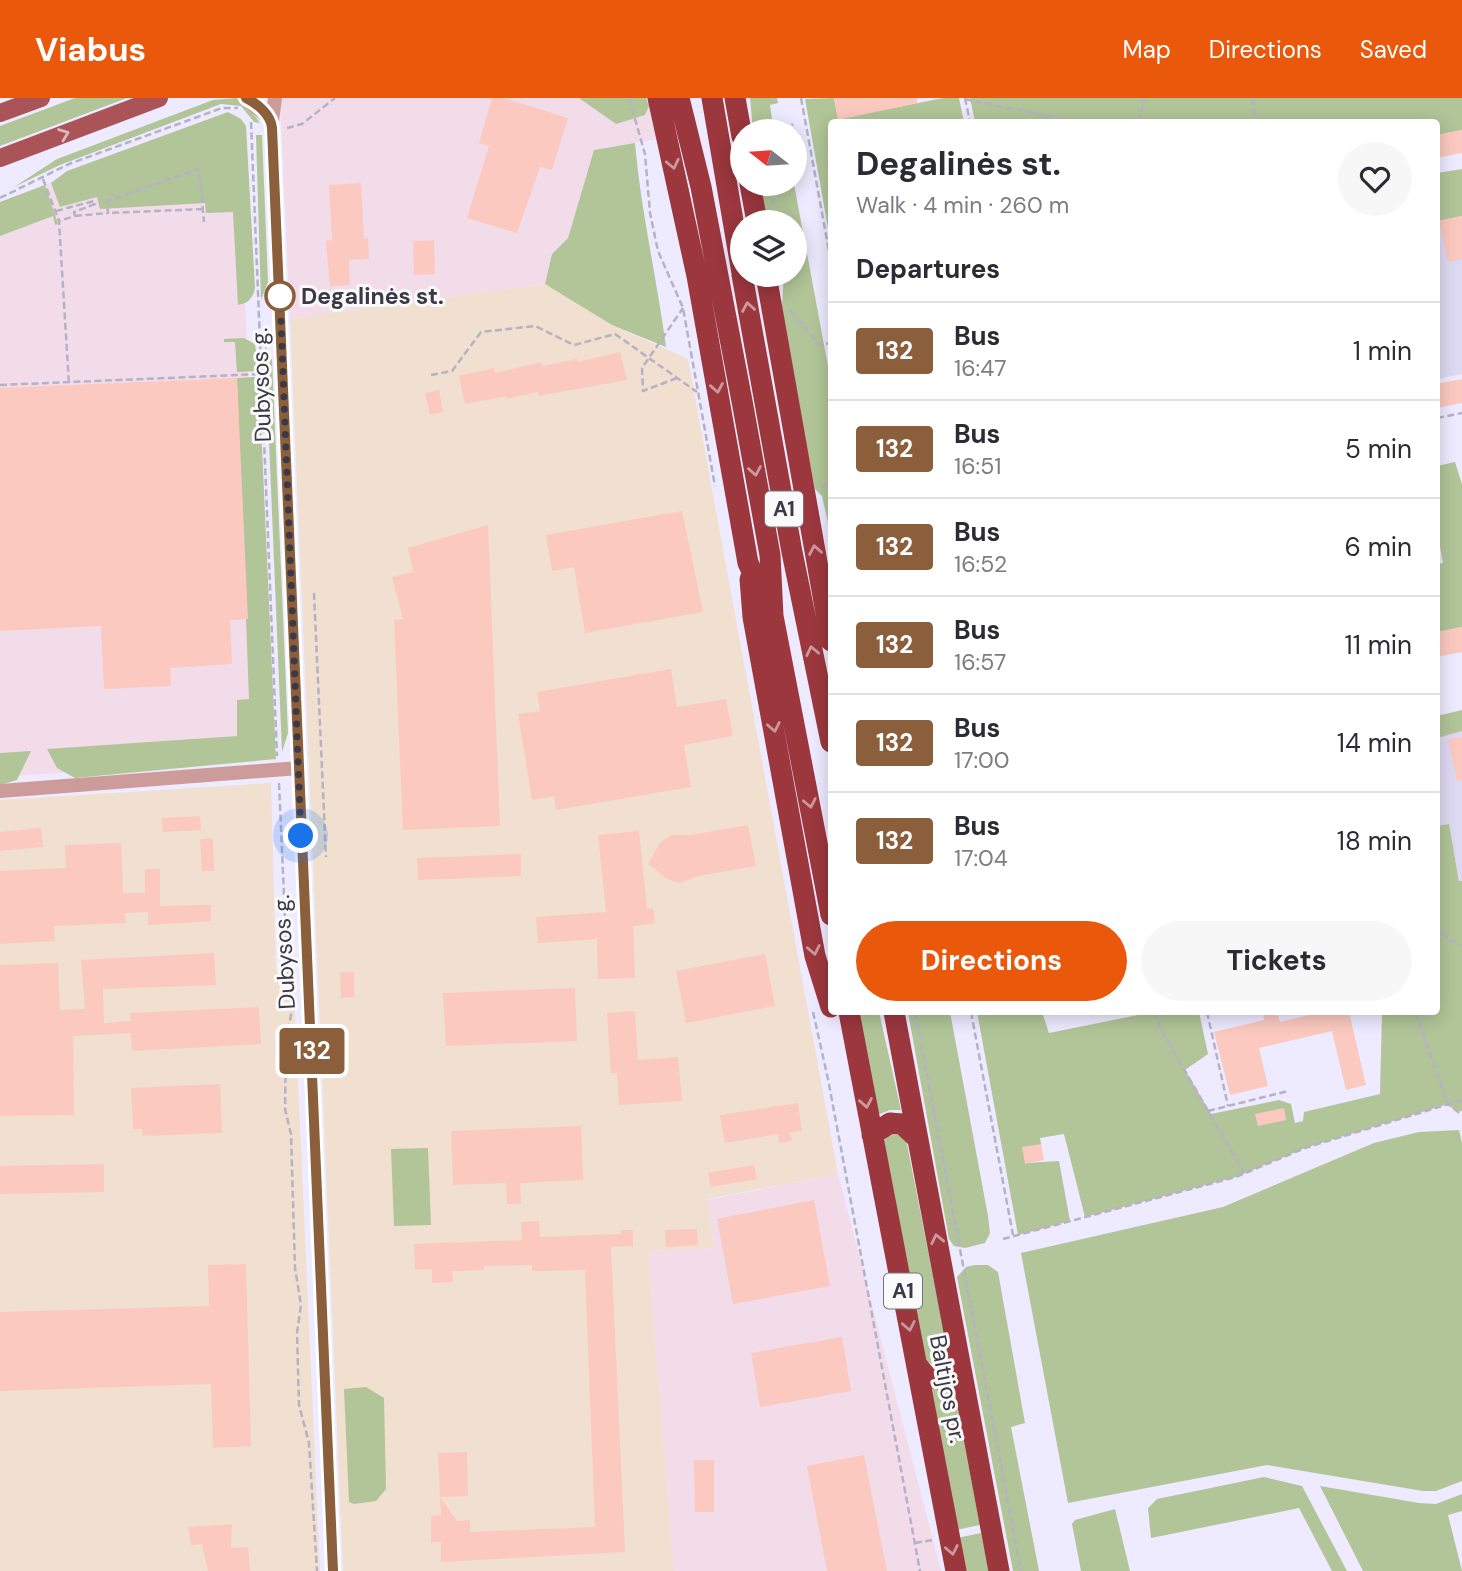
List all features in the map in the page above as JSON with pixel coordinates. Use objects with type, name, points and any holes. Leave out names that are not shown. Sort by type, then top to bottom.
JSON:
[{"type":"highway","points":[[658,98],[697,276],[748,563],[753,617],[815,956],[828,997]]},
{"type":"highway","name":"A1","points":[[679,98],[701,187],[770,555],[773,616],[828,900]]},
{"type":"highway","name":"A1","points":[[712,98],[731,210]]},
{"type":"highway","points":[[735,98],[739,119]]},
{"type":"highway","name":"A1","points":[[744,287],[792,552],[828,727]]},
{"type":"highway","points":[[768,287],[828,625]]},
{"type":"highway","points":[[748,563],[773,616]]},
{"type":"highway","points":[[835,1015],[858,1061]]},
{"type":"highway","name":"Baltijos pr.","points":[[850,1015],[956,1571]]},
{"type":"highway","name":"Baltijos pr.","points":[[895,1015],[915,1136],[999,1571]]},
{"type":"highway","points":[[872,1135],[890,1123],[902,1125],[915,1136]]},
{"type":"highway","points":[[917,1365],[926,1376],[938,1379],[951,1370],[957,1354]]},
{"type":"main road","points":[[0,113],[41,98]]},
{"type":"main road","points":[[0,158],[159,98]]},
{"type":"street","points":[[246,98],[272,125]]},
{"type":"street","name":"Dubysos g.","points":[[275,98],[272,125],[333,1571]]},
{"type":"street","points":[[0,791],[299,768]]},
{"type":"path","points":[[272,125],[302,124],[335,98]]},
{"type":"path","points":[[431,375],[453,371],[481,332],[535,326],[573,345],[615,334],[697,392],[683,308],[658,251],[650,213],[645,154],[629,98]]},
{"type":"path","points":[[801,98],[828,246]]},
{"type":"path","points":[[969,119],[965,98],[1063,119]]},
{"type":"path","points":[[1140,119],[1144,98]]},
{"type":"path","points":[[1252,98],[1256,119]]},
{"type":"path","points":[[0,198],[69,164],[222,108],[237,108],[246,114],[253,129],[278,769],[287,963],[292,1009],[286,1043],[285,1109],[291,1134],[295,1268],[300,1305],[297,1333],[299,1405],[309,1443],[317,1571]]},
{"type":"path","points":[[108,213],[107,201],[199,169],[204,222]]},
{"type":"path","points":[[43,179],[59,221],[69,383]]},
{"type":"path","points":[[56,211],[94,201],[95,204],[74,212],[75,216]]},
{"type":"path","points":[[59,221],[75,216],[108,213],[203,209]]},
{"type":"path","points":[[788,307],[819,345],[828,344]]},
{"type":"path","points":[[677,378],[643,391],[642,368],[651,359],[683,308]]},
{"type":"path","points":[[0,385],[261,374]]},
{"type":"path","points":[[1440,417],[1462,413]]},
{"type":"path","points":[[314,593],[326,857]]},
{"type":"path","points":[[1440,928],[1448,939],[1462,946]]},
{"type":"path","points":[[916,1015],[1021,1571]]},
{"type":"path","points":[[972,1015],[1013,1236]]},
{"type":"path","points":[[1156,1015],[1159,1026],[1244,1173]]},
{"type":"path","points":[[1208,1015],[1228,1106]]},
{"type":"path","points":[[1417,1015],[1448,1104],[1462,1115]]},
{"type":"path","points":[[1208,1111],[1288,1091]]},
{"type":"path","points":[[1003,1239],[1244,1173],[1305,1148],[1462,1100]]},
{"type":"path","points":[[839,1141],[920,1571]]},
{"type":"path","points":[[915,1543],[935,1539]]},
{"type":"shaded area","points":[[280,98],[646,98],[657,139],[594,150],[568,238],[552,254],[545,284],[290,319]]},
{"type":"shaded area","points":[[216,120],[238,132],[264,759],[0,777],[0,202]]},
{"type":"shaded area","points":[[1462,192],[1462,374],[1440,378],[1440,197]]},
{"type":"shaded area","points":[[545,284],[612,325],[688,359],[838,1174],[707,1199],[714,1248],[648,1251],[674,1571],[343,1571],[290,319]]},
{"type":"shaded area","points":[[1462,718],[1460,882],[1448,824],[1440,825],[1440,722]]},
{"type":"shaded area","points":[[271,783],[276,972],[293,970],[320,1571],[0,1571],[0,800]]},
{"type":"shaded area","points":[[838,1174],[941,1571],[674,1571],[648,1251],[714,1248],[707,1200]]},
{"type":"green space","points":[[75,98],[127,98],[0,146],[0,126]]},
{"type":"green space","points":[[236,98],[245,102],[260,123],[254,122],[241,106],[221,104],[60,165],[14,187],[57,159],[213,100]]},
{"type":"green space","points":[[579,98],[646,98],[649,106],[645,115],[616,124]]},
{"type":"green space","points":[[750,98],[777,98],[778,103],[770,105],[772,119],[752,119]]},
{"type":"green space","points":[[834,98],[838,119],[828,119],[828,228],[805,99]]},
{"type":"green space","points":[[943,98],[959,98],[963,119],[838,119]]},
{"type":"green space","points":[[970,98],[1462,98],[1462,130],[1440,134],[1440,119],[974,119]]},
{"type":"green space","points":[[228,112],[241,119],[246,126],[255,288],[250,300],[238,305],[233,212],[206,213],[205,203],[100,209],[97,197],[60,207],[51,183],[67,171]]},
{"type":"green space","points":[[256,135],[262,135],[268,282],[261,300]]},
{"type":"green space","points":[[635,143],[666,347],[612,325],[545,284],[552,254],[568,238],[594,150]]},
{"type":"green space","points":[[1462,169],[1462,216],[1440,220],[1440,173]]},
{"type":"green space","points":[[45,185],[58,224],[55,225],[53,216],[0,236],[0,202]]},
{"type":"green space","points":[[761,196],[796,196],[799,210],[765,210]]},
{"type":"green space","points":[[807,254],[828,366],[828,523],[822,496],[815,489],[781,318],[783,287],[807,287]]},
{"type":"green space","points":[[244,338],[255,344],[259,371],[237,372],[235,342],[224,342],[224,339]]},
{"type":"green space","points":[[265,345],[272,360],[288,733],[282,752]]},
{"type":"green space","points":[[254,377],[259,380],[276,759],[75,778],[57,768],[47,749],[237,736],[237,700],[249,699],[237,378]]},
{"type":"green space","points":[[1455,462],[1462,484],[1462,627],[1440,631],[1440,564],[1443,563],[1440,546],[1440,465]]},
{"type":"green space","points":[[1462,710],[1462,731],[1440,737],[1440,715]]},
{"type":"green space","points":[[31,751],[17,780],[0,785],[0,753]]},
{"type":"green space","points":[[1449,824],[1459,881],[1462,881],[1462,1111],[1455,1111],[1448,1104],[1305,1148],[1236,1177],[1085,1217],[1064,1134],[1040,1138],[1041,1144],[1026,1163],[1059,1161],[1070,1221],[1018,1235],[978,1015],[1043,1015],[1049,1033],[1138,1015],[1200,1015],[1208,1054],[1185,1070],[1211,1114],[1279,1100],[1291,1104],[1295,1123],[1303,1121],[1304,1112],[1380,1094],[1382,1015],[1440,1015],[1440,826]]},
{"type":"green space","points":[[860,1015],[880,1015],[901,1110],[890,1110],[877,1115]]},
{"type":"green space","points":[[909,1015],[951,1015],[988,1216],[990,1233],[985,1243],[965,1248],[954,1246],[949,1239]]},
{"type":"green space","points":[[1459,1130],[1462,1143],[1462,1481],[1436,1491],[1423,1491],[1267,1465],[1068,1503],[1021,1253],[1223,1207],[1374,1143],[1419,1132]]},
{"type":"green space","points":[[897,1133],[906,1139],[948,1353],[942,1363],[934,1365],[926,1361],[883,1142],[890,1134]]},
{"type":"green space","points":[[428,1148],[431,1225],[394,1226],[391,1149]]},
{"type":"green space","points":[[988,1265],[998,1272],[1025,1423],[1011,1427],[1039,1571],[1013,1571],[957,1277],[966,1267]]},
{"type":"green space","points":[[952,1381],[980,1525],[956,1530],[930,1389]]},
{"type":"green space","points":[[366,1387],[384,1398],[386,1489],[376,1501],[354,1504],[349,1502],[344,1389]]},
{"type":"green space","points":[[1264,1477],[1302,1486],[1347,1571],[1332,1571],[1299,1508],[1151,1538],[1148,1508],[1157,1499]]},
{"type":"green space","points":[[1320,1486],[1436,1504],[1462,1494],[1462,1511],[1448,1515],[1462,1571],[1363,1571]]},
{"type":"green space","points":[[1115,1509],[1130,1571],[1081,1571],[1072,1524],[1075,1520]]},
{"type":"green space","points":[[981,1533],[989,1571],[964,1571],[957,1538]]},
{"type":"building","points":[[492,98],[504,98],[568,118],[552,170],[540,167],[517,233],[467,218],[489,146],[479,143]]},
{"type":"building","points":[[834,98],[917,98],[917,103],[838,119]]},
{"type":"building","points":[[1462,130],[1462,153],[1440,157],[1440,134]]},
{"type":"building","points":[[361,183],[364,239],[368,238],[369,259],[349,260],[350,285],[330,286],[326,241],[332,240],[329,185]]},
{"type":"building","points":[[1462,216],[1462,259],[1448,262],[1440,221]]},
{"type":"building","points":[[434,240],[435,274],[414,275],[413,241]]},
{"type":"building","points":[[620,352],[627,380],[538,396],[538,392],[465,404],[459,376],[494,368],[495,373],[541,362],[542,366],[577,359],[578,362]]},
{"type":"building","points":[[237,378],[248,619],[230,620],[232,664],[170,668],[171,686],[104,689],[101,626],[0,631],[0,388]]},
{"type":"building","points":[[1462,379],[1462,403],[1440,407],[1440,383]]},
{"type":"building","points":[[439,390],[443,412],[430,415],[425,393]]},
{"type":"building","points":[[682,511],[703,612],[585,633],[574,567],[552,571],[546,535]]},
{"type":"building","points":[[488,525],[500,826],[403,830],[394,620],[403,619],[392,577],[413,572],[408,548]]},
{"type":"building","points":[[1462,627],[1462,652],[1440,656],[1440,631]]},
{"type":"building","points":[[671,669],[677,707],[726,699],[733,736],[684,745],[691,787],[556,810],[554,796],[532,800],[518,714],[540,711],[537,692]]},
{"type":"building","points":[[1462,737],[1462,780],[1457,781],[1448,739]]},
{"type":"building","points":[[200,816],[201,830],[163,832],[162,818]]},
{"type":"building","points":[[748,825],[756,866],[698,876],[680,883],[667,879],[648,864],[660,843],[671,835],[691,835]]},
{"type":"building","points":[[41,828],[43,847],[0,851],[0,832]]},
{"type":"building","points":[[639,831],[647,909],[653,908],[655,923],[633,926],[635,978],[598,979],[597,939],[538,943],[536,917],[606,912],[598,835]]},
{"type":"building","points":[[213,838],[214,871],[202,871],[200,839]]},
{"type":"building","points":[[121,843],[123,893],[145,893],[145,869],[160,869],[160,906],[211,905],[211,921],[148,925],[148,912],[125,913],[126,923],[54,926],[55,941],[0,944],[0,871],[66,868],[65,845]]},
{"type":"building","points":[[521,854],[521,876],[418,880],[417,858]]},
{"type":"building","points":[[214,953],[216,985],[103,989],[104,1023],[131,1021],[130,1013],[259,1007],[261,1044],[132,1051],[131,1033],[73,1036],[74,1115],[0,1116],[0,965],[58,963],[60,1010],[85,1009],[81,960]]},
{"type":"building","points":[[765,954],[775,1006],[686,1023],[676,971]]},
{"type":"building","points":[[340,972],[354,972],[354,997],[341,998]]},
{"type":"building","points":[[575,988],[577,1041],[446,1046],[443,993]]},
{"type":"building","points":[[635,1011],[638,1060],[678,1057],[682,1101],[619,1105],[617,1073],[611,1073],[607,1013]]},
{"type":"building","points":[[1263,1015],[1278,1015],[1280,1022],[1309,1015],[1350,1015],[1366,1085],[1346,1090],[1332,1031],[1259,1048],[1268,1086],[1230,1095],[1214,1032],[1264,1020]]},
{"type":"building","points":[[220,1084],[222,1133],[143,1136],[142,1129],[133,1129],[131,1088]]},
{"type":"building","points":[[798,1103],[802,1131],[790,1132],[792,1141],[779,1143],[778,1134],[725,1143],[720,1115]]},
{"type":"building","points":[[1284,1108],[1286,1120],[1258,1126],[1255,1114]]},
{"type":"building","points":[[581,1126],[583,1180],[520,1183],[521,1204],[507,1204],[506,1183],[453,1185],[451,1131]]},
{"type":"building","points":[[1041,1144],[1044,1160],[1025,1164],[1022,1147]]},
{"type":"building","points":[[104,1164],[104,1192],[0,1194],[0,1166]]},
{"type":"building","points":[[754,1165],[757,1179],[711,1187],[708,1173]]},
{"type":"building","points":[[814,1200],[830,1286],[733,1304],[717,1219]]},
{"type":"building","points":[[539,1221],[540,1237],[621,1234],[621,1230],[633,1230],[633,1246],[611,1247],[625,1552],[441,1562],[441,1542],[431,1542],[431,1516],[441,1515],[440,1497],[457,1521],[470,1520],[470,1532],[595,1527],[585,1270],[532,1271],[532,1265],[484,1266],[484,1270],[452,1271],[453,1282],[432,1283],[432,1269],[415,1270],[414,1244],[522,1240],[521,1222]]},
{"type":"building","points":[[697,1229],[698,1245],[666,1247],[665,1230]]},
{"type":"building","points":[[246,1264],[251,1446],[213,1448],[211,1384],[0,1391],[0,1312],[209,1306],[208,1265]]},
{"type":"building","points":[[842,1337],[851,1391],[760,1407],[751,1353]]},
{"type":"building","points":[[467,1452],[468,1496],[440,1497],[438,1453]]},
{"type":"building","points":[[864,1455],[887,1571],[827,1571],[807,1466]]},
{"type":"building","points":[[694,1460],[714,1460],[714,1512],[695,1512]]},
{"type":"building","points":[[232,1524],[231,1548],[248,1547],[250,1571],[208,1571],[202,1544],[191,1545],[188,1527]]},
{"type":"bus line","name":"132","points":[[246,98],[262,109],[272,121],[333,1571]]},
{"type":"place","name":"Degalinės st.","points":[[280,296]]},
{"type":"route","points":[[280,296],[301,836]]}]
